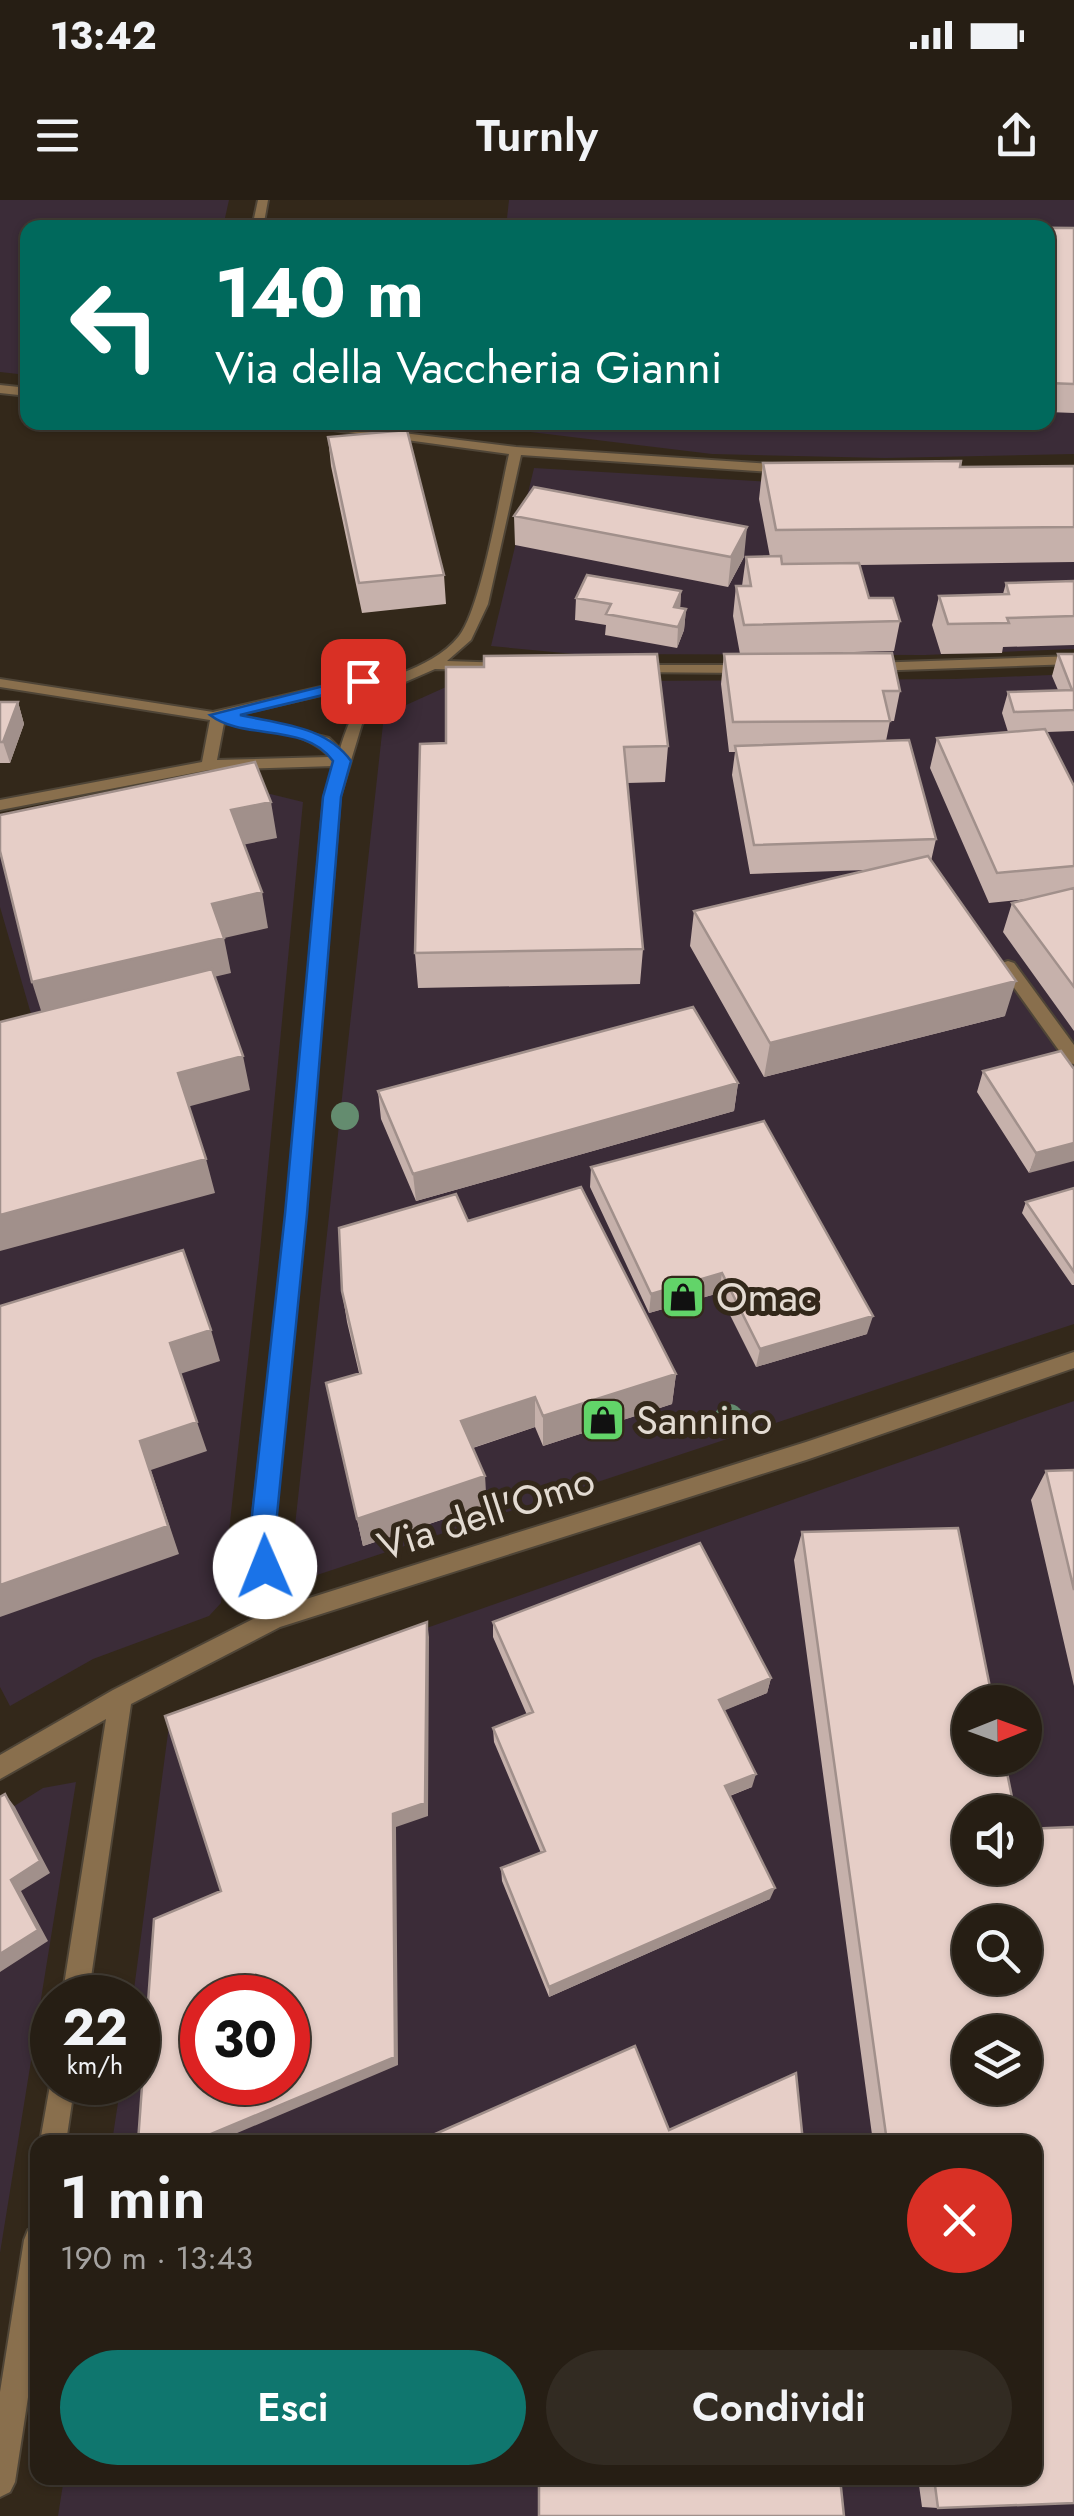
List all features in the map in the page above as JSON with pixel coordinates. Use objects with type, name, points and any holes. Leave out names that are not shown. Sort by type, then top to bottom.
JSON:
[{"type":"street","points":[[346,430],[516,451],[807,470]]},
{"type":"street","points":[[275,1619],[265,1567],[264,1515],[296,1214],[332,797],[355,724],[374,695],[382,687],[435,664],[458,646],[476,617],[516,451]]},
{"type":"street","points":[[859,667],[1074,660]]},
{"type":"street","points":[[218,715],[435,664],[528,668]]},
{"type":"street","points":[[605,669],[762,668]]},
{"type":"street","points":[[0,683],[218,715],[316,738],[332,746],[342,761]]},
{"type":"street","points":[[209,765],[218,715]]},
{"type":"street","points":[[0,805],[209,765],[342,761]]},
{"type":"street","points":[[1008,966],[1074,1058]]},
{"type":"street","name":"Via dell'Omo","points":[[0,1768],[122,1698],[275,1619],[806,1451],[1074,1360]]},
{"type":"street","points":[[79,1975],[122,1698]]},
{"type":"street","points":[[53,2135],[58,2105]]},
{"type":"street","points":[[0,2482],[30,2291]]},
{"type":"shaded area","points":[[0,200],[229,200],[225,220],[20,220],[20,374],[0,372]]},
{"type":"shaded area","points":[[509,200],[1074,200],[1074,454],[885,458],[712,454],[515,430],[1055,430],[1055,220],[507,220]]},
{"type":"shaded area","points":[[534,468],[843,486],[1074,483],[1074,649],[925,655],[574,654],[491,646]]},
{"type":"shaded area","points":[[1074,674],[1074,1324],[311,1577],[291,1562],[384,715],[457,682],[955,679]]},
{"type":"shaded area","points":[[258,791],[303,802],[221,1603],[209,1616],[93,1659],[10,1706],[0,1687],[0,1047],[38,1038],[0,907],[0,827]]},
{"type":"shaded area","points":[[1074,1401],[1074,2516],[58,2516],[63,2485],[1042,2485],[1042,2135],[113,2135],[118,2105],[160,2105],[160,1975],[136,1975],[170,1718]]},
{"type":"shaded area","points":[[76,1782],[45,1975],[30,1975],[30,2067],[0,2253],[0,1815],[43,1788]]},
{"type":"building","points":[[1055,228],[1074,228],[1074,384],[1055,383]]},
{"type":"building","points":[[407,430],[444,575],[359,583],[328,437]]},
{"type":"building","points":[[961,461],[960,467],[1074,466],[1074,527],[776,530],[763,463]]},
{"type":"building","points":[[534,487],[747,527],[731,557],[514,516]]},
{"type":"building","points":[[781,556],[782,564],[859,563],[869,598],[893,598],[900,621],[744,625],[736,586],[751,586],[746,557]]},
{"type":"building","points":[[587,575],[681,591],[674,607],[686,609],[678,627],[606,614],[611,604],[576,598]]},
{"type":"building","points":[[1074,581],[1074,616],[948,624],[939,596],[1009,594],[1006,583]]},
{"type":"building","points":[[892,653],[900,691],[883,691],[890,721],[733,722],[724,654]]},
{"type":"building","points":[[657,654],[668,746],[624,747],[643,949],[415,953],[420,744],[446,743],[446,667],[484,667],[484,656]]},
{"type":"building","points":[[1058,654],[1074,654],[1074,710],[1014,712],[1008,692],[1072,690]]},
{"type":"building","points":[[0,702],[18,702],[3,742],[0,742]]},
{"type":"building","points":[[1045,729],[1074,786],[1074,866],[997,873],[937,738]]},
{"type":"building","points":[[909,740],[936,839],[754,845],[735,746]]},
{"type":"building","points":[[255,762],[271,802],[231,810],[262,892],[212,904],[224,938],[32,982],[0,851],[0,815]]},
{"type":"building","points":[[928,856],[1016,981],[770,1043],[694,911]]},
{"type":"building","points":[[1074,888],[1074,987],[1012,903]]},
{"type":"building","points":[[212,969],[243,1056],[178,1073],[206,1159],[0,1215],[0,1022]]},
{"type":"building","points":[[693,1007],[738,1083],[413,1174],[378,1091]]},
{"type":"building","points":[[1061,1051],[1074,1069],[1074,1143],[1036,1153],[983,1071]]},
{"type":"building","points":[[764,1121],[873,1316],[760,1349],[722,1273],[651,1294],[591,1167]]},
{"type":"building","points":[[581,1187],[676,1374],[543,1416],[535,1397],[461,1421],[485,1476],[357,1519],[326,1383],[361,1373],[342,1291],[339,1228],[456,1194],[468,1221]]},
{"type":"building","points":[[1074,1188],[1074,1272],[1026,1202]]},
{"type":"building","points":[[183,1250],[211,1330],[170,1343],[197,1422],[140,1441],[168,1526],[0,1585],[0,1306]]},
{"type":"building","points":[[1074,1470],[1074,1590],[1046,1471]]},
{"type":"building","points":[[958,1528],[990,1685],[952,1685],[952,1775],[1007,1775],[1012,1795],[952,1795],[952,1885],[1042,1885],[1042,1828],[1074,1827],[1074,2503],[938,2508],[935,2485],[1042,2485],[1042,2135],[886,2135],[802,1532]]},
{"type":"building","points":[[700,1543],[771,1678],[719,1700],[756,1774],[725,1786],[775,1888],[549,1987],[501,1868],[545,1851],[493,1728],[533,1712],[493,1622]]},
{"type":"building","points":[[427,1622],[425,1803],[393,1814],[395,2057],[310,2093],[310,1975],[180,1975],[180,2105],[280,2105],[209,2135],[139,2135],[141,2105],[160,2105],[160,1975],[150,1975],[154,1919],[221,1891],[165,1716]]},
{"type":"building","points":[[5,1794],[40,1861],[11,1880],[38,1930],[0,1954],[0,1797]]},
{"type":"building","points":[[635,2046],[669,2130],[796,2073],[802,2135],[433,2135]]},
{"type":"building","points":[[539,2485],[841,2485],[844,2516],[539,2516]]},
{"type":"place","name":"Omac","points":[[683,1297]]},
{"type":"place","name":"Sannino","points":[[603,1420]]},
{"type":"route","points":[[265,1567],[264,1515],[296,1214],[332,797],[342,761],[332,746],[316,738],[218,715],[363,681]]}]
